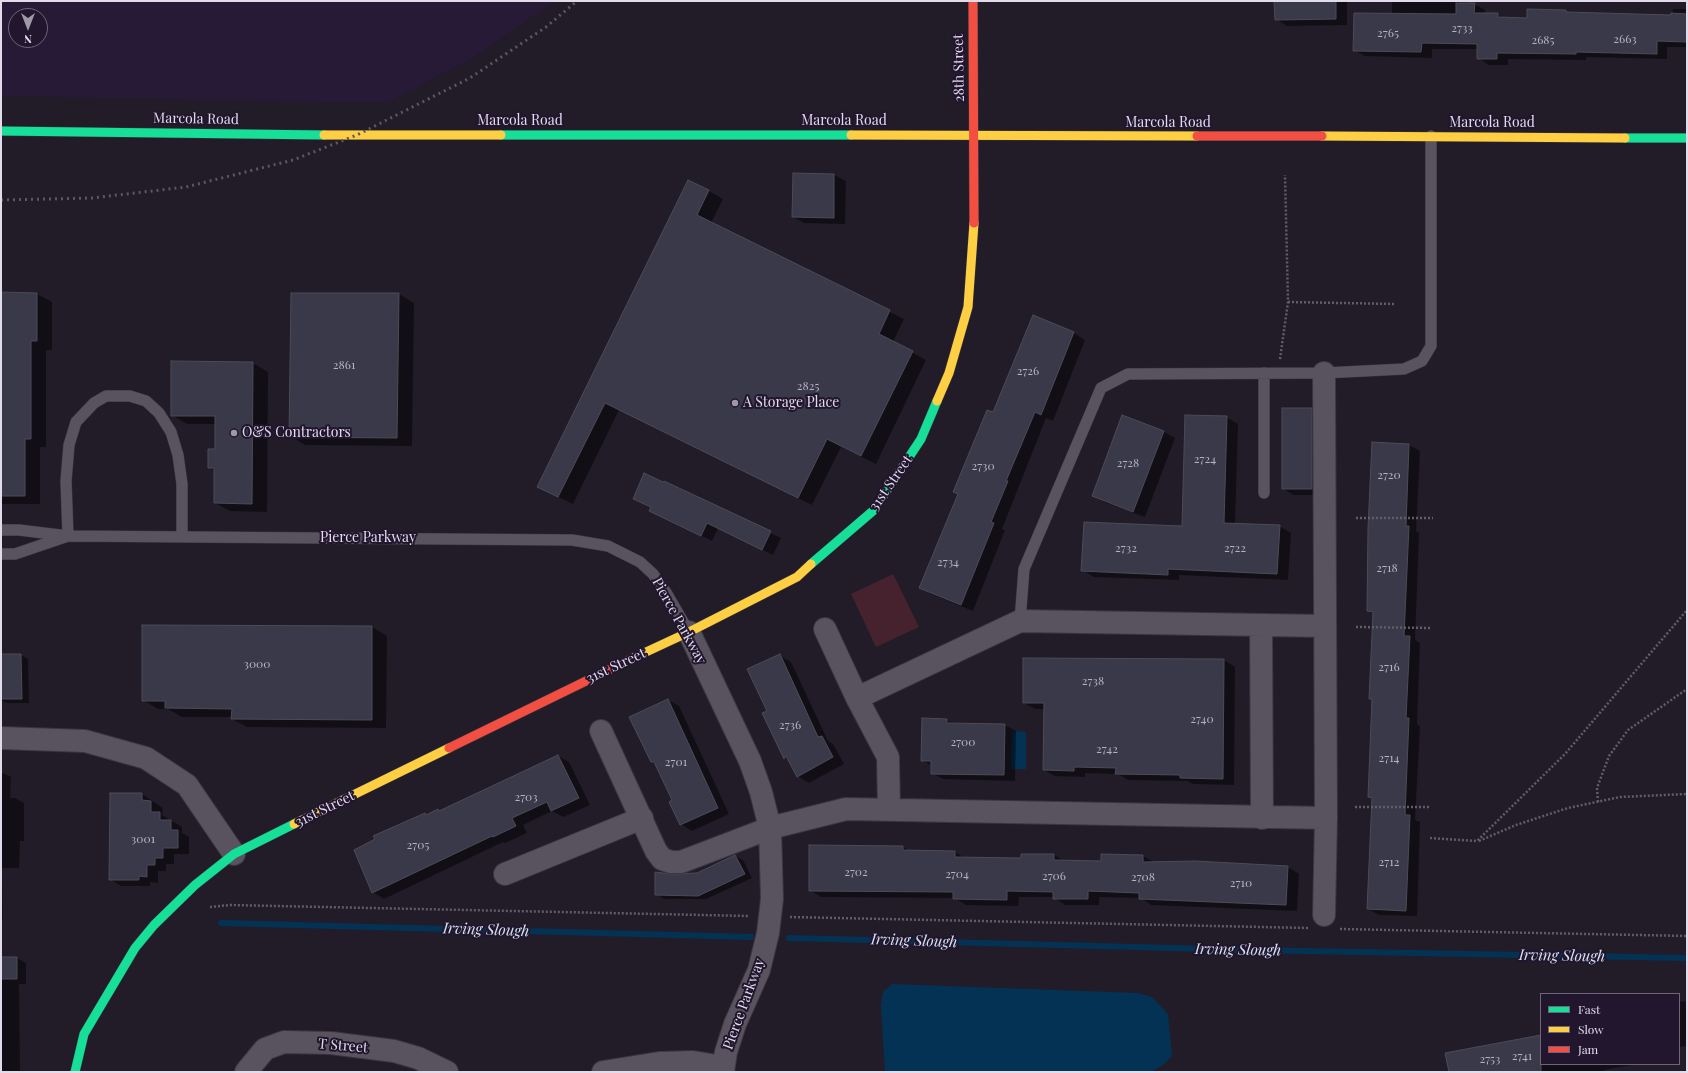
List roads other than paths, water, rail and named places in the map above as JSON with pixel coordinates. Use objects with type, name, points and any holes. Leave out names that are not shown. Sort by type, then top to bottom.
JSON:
[{"type":"main road","name":"28th Street","points":[[973,1],[974,136]]},
{"type":"main road","name":"Marcola Road","points":[[1,131],[357,135],[1431,136],[1687,138]]},
{"type":"main road","name":"31st Street","points":[[75,1072],[84,1034],[135,948],[154,924],[195,886],[234,854],[580,683],[689,632],[797,577],[874,510],[921,439],[949,373],[968,307],[974,225],[974,136]]},
{"type":"street","points":[[1324,373],[1326,924]]},
{"type":"street","points":[[857,698],[1020,621],[1325,626]]},
{"type":"street","points":[[1261,625],[1262,818]]},
{"type":"street","points":[[824,629],[857,698],[888,757],[889,810]]},
{"type":"street","name":"Pierce Parkway","points":[[689,632],[750,761],[761,792],[770,828],[772,897],[770,917],[759,970],[735,1024],[723,1070]]},
{"type":"street","points":[[601,731],[656,851],[662,859],[671,862],[681,862],[770,828],[846,809],[1326,818]]},
{"type":"street","points":[[1,738],[85,741],[146,758],[187,785],[234,854]]},
{"type":"street","points":[[505,874],[642,818]]},
{"type":"street","name":"T Street","points":[[246,1072],[265,1049],[284,1042],[331,1043],[394,1051],[418,1058],[448,1072]]},
{"type":"street","points":[[603,1072],[659,1063],[693,1062],[723,1070]]},
{"type":"lane","points":[[1020,621],[1024,569],[1101,388],[1128,374],[1324,373],[1404,369],[1422,361],[1431,346],[1431,136]]},
{"type":"lane","points":[[1264,373],[1264,493]]},
{"type":"lane","points":[[68,536],[66,481],[68,452],[76,422],[94,402],[106,396],[130,396],[146,401],[159,413],[171,432],[178,455],[182,484],[182,537]]},
{"type":"lane","name":"Pierce Parkway","points":[[1,530],[19,530],[68,536],[572,540],[608,546],[640,562],[653,574],[667,594],[689,632]]},
{"type":"lane","name":"Pierce Parkway","points":[[1,554],[15,554],[68,536]]},
{"type":"water","points":[[1012,731],[1026,732],[1026,769],[1011,769]]},
{"type":"water","points":[[892,984],[1138,993],[1152,997],[1168,1014],[1172,1056],[1163,1065],[1151,1072],[885,1072],[881,1006],[883,992]]},
{"type":"waterway","name":"Irving Slough","points":[[221,923],[751,937]]},
{"type":"waterway","name":"Irving Slough","points":[[789,938],[1251,950],[1687,958]]},
{"type":"railway","points":[[1,200],[92,198],[186,187],[293,160],[357,135],[470,78],[546,27],[577,1]]},
{"type":"place","name":"A Storage Place","points":[[735,403]]},
{"type":"place","name":"O&S Contractors","points":[[234,433]]}]
